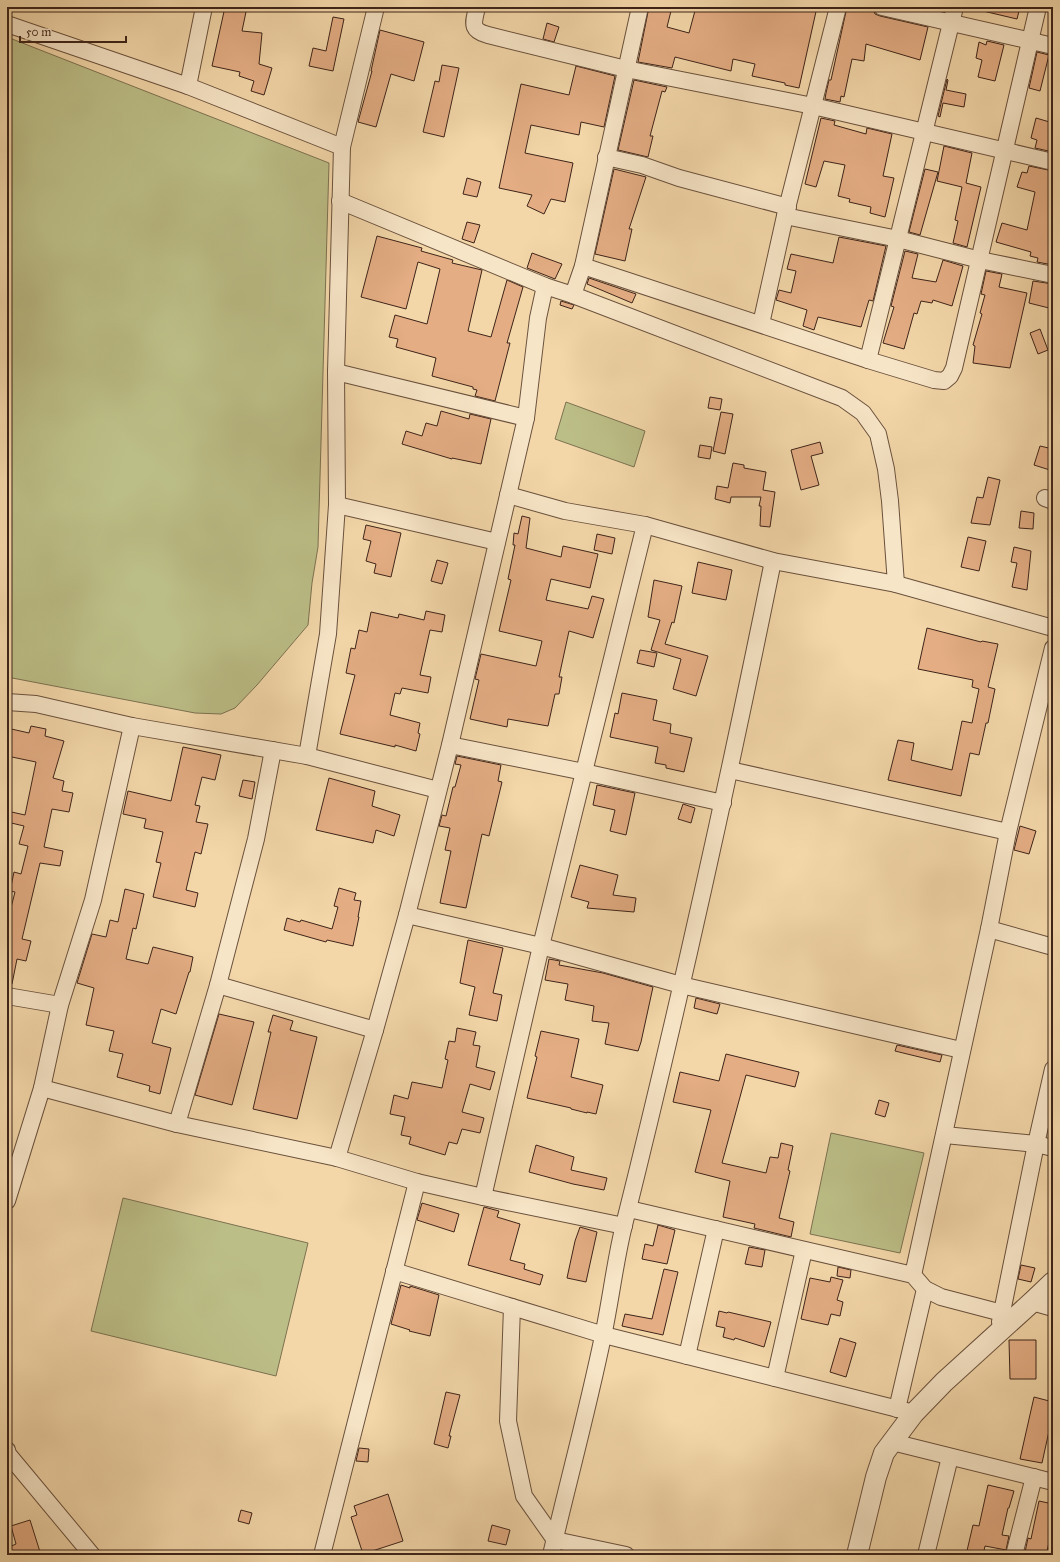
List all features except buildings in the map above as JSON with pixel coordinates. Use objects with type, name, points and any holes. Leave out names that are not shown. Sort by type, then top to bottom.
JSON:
[{"type":"street","points":[[188,86],[204,7]]},
{"type":"street","points":[[306,756],[328,634],[337,505],[336,372],[342,148],[376,7]]},
{"type":"street","points":[[477,7],[473,24],[481,33],[626,68],[813,106],[1053,162]]},
{"type":"street","points":[[572,295],[584,266],[606,157],[640,7]]},
{"type":"street","points":[[761,324],[786,211],[838,7]]},
{"type":"street","points":[[882,7],[1053,46]]},
{"type":"street","points":[[868,360],[923,131],[955,7]]},
{"type":"street","points":[[584,266],[868,360],[934,380],[944,380],[950,376],[954,368],[1038,7]]},
{"type":"street","points":[[7,24],[188,86],[342,148]]},
{"type":"street","points":[[606,157],[642,165],[786,211],[980,260],[1053,275]]},
{"type":"street","points":[[340,201],[545,286],[842,398],[863,413],[878,434],[886,469],[890,501],[896,584]]},
{"type":"street","points":[[337,1158],[407,915],[450,745],[526,418],[538,318],[545,286]]},
{"type":"street","points":[[336,372],[526,418]]},
{"type":"street","points":[[508,495],[565,511],[645,525],[773,561],[896,584],[1053,628]]},
{"type":"street","points":[[337,505],[497,542]]},
{"type":"street","points":[[483,1197],[541,946],[645,525]]},
{"type":"street","points":[[553,1547],[604,1335],[624,1226],[730,770],[773,561]]},
{"type":"street","points":[[913,1275],[945,1135],[961,1050],[989,929],[1008,832],[1053,648]]},
{"type":"street","points":[[7,702],[36,704],[132,726],[306,756],[438,790]]},
{"type":"street","points":[[7,1201],[42,1088],[60,1005],[93,900],[132,726]]},
{"type":"street","points":[[450,745],[584,772],[722,803]]},
{"type":"street","points":[[177,1124],[218,985],[256,839],[273,750]]},
{"type":"street","points":[[730,770],[1008,832]]},
{"type":"street","points":[[407,915],[541,946],[681,985],[961,1050]]},
{"type":"street","points":[[989,929],[1053,947]]},
{"type":"street","points":[[218,985],[375,1030]]},
{"type":"street","points":[[7,996],[60,1005]]},
{"type":"street","points":[[998,1334],[1036,1144],[1053,1069]]},
{"type":"street","points":[[42,1088],[177,1124],[337,1158],[417,1182],[624,1226]]},
{"type":"street","points":[[945,1135],[1036,1144],[1053,1148]]},
{"type":"street","points":[[322,1555],[417,1182]]},
{"type":"street","points":[[629,1209],[913,1275],[925,1289],[941,1298],[1002,1313]]},
{"type":"street","points":[[687,1356],[716,1229]]},
{"type":"street","points":[[775,1378],[804,1250]]},
{"type":"street","points":[[394,1272],[604,1335],[906,1411]]},
{"type":"street","points":[[906,1411],[944,1382],[1053,1282]]},
{"type":"street","points":[[857,1555],[876,1477],[884,1453],[892,1442],[906,1411],[925,1289]]},
{"type":"street","points":[[1032,1302],[1053,1308]]},
{"type":"street","points":[[512,1307],[508,1421],[524,1496],[553,1547]]},
{"type":"street","points":[[892,1442],[1053,1482]]},
{"type":"street","points":[[7,1453],[92,1555]]},
{"type":"street","points":[[926,1555],[950,1457]]},
{"type":"street","points":[[1014,1555],[1034,1477]]},
{"type":"street","points":[[553,1547],[626,1555]]},
{"type":"green space","points":[[7,37],[329,163],[318,547],[312,583],[308,625],[257,685],[235,708],[221,714],[195,713],[7,677]]},
{"type":"green space","points":[[566,402],[645,431],[634,467],[555,439]]},
{"type":"green space","points":[[831,1133],[924,1153],[900,1253],[810,1234]]},
{"type":"green space","points":[[123,1198],[308,1243],[276,1376],[91,1331]]}]
